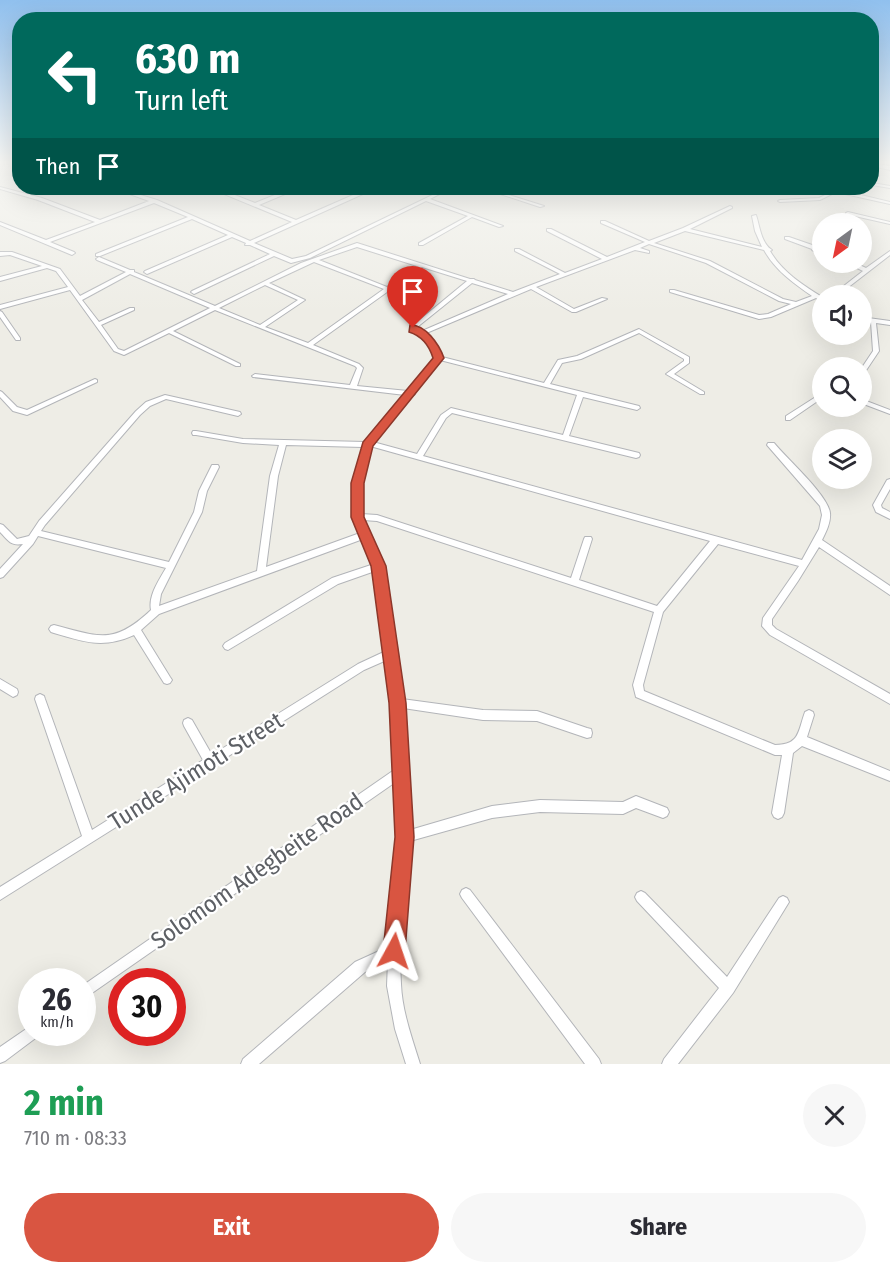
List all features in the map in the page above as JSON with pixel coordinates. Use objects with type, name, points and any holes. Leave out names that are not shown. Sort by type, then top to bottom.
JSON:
[{"type":"street","points":[[76,213],[100,222]]},
{"type":"street","points":[[46,242],[124,213]]},
{"type":"street","points":[[180,213],[272,255],[296,261],[397,213]]},
{"type":"street","points":[[276,213],[297,222]]},
{"type":"street","points":[[248,244],[318,213]]},
{"type":"street","points":[[462,213],[501,226]]},
{"type":"street","points":[[472,280],[413,328],[414,331],[420,332],[605,258],[650,243],[718,213]]},
{"type":"street","points":[[421,244],[471,216]]},
{"type":"street","points":[[754,216],[757,230],[769,250],[771,261],[788,278],[812,293]]},
{"type":"street","points":[[191,218],[99,257],[214,308],[357,365],[360,368],[352,387]]},
{"type":"street","points":[[872,219],[890,224]]},
{"type":"street","points":[[603,222],[650,243],[708,262],[781,300],[796,304]]},
{"type":"street","points":[[0,223],[72,253]]},
{"type":"street","points":[[685,229],[769,250]]},
{"type":"street","points":[[549,231],[605,258]]},
{"type":"street","points":[[147,272],[230,236]]},
{"type":"street","points":[[787,238],[812,247]]},
{"type":"street","points":[[0,254],[10,253],[58,270],[116,350],[124,353],[313,260],[361,245],[513,294]]},
{"type":"street","points":[[636,248],[647,252]]},
{"type":"street","points":[[517,250],[565,275]]},
{"type":"street","points":[[872,266],[890,253]]},
{"type":"street","points":[[194,292],[272,255]]},
{"type":"street","points":[[313,260],[388,290]]},
{"type":"street","points":[[308,346],[421,265]]},
{"type":"street","points":[[0,279],[50,266]]},
{"type":"street","points":[[79,299],[132,272]]},
{"type":"street","points":[[847,285],[862,273]]},
{"type":"street","points":[[260,327],[302,300],[265,283]]},
{"type":"street","points":[[0,307],[70,288]]},
{"type":"street","points":[[533,288],[574,312],[604,299]]},
{"type":"street","points":[[672,291],[759,317],[769,316],[812,298]]},
{"type":"street","points":[[97,325],[132,309]]},
{"type":"street","points":[[0,313],[18,339]]},
{"type":"street","points":[[872,357],[876,351],[873,323],[890,323]]},
{"type":"street","points":[[169,331],[238,365]]},
{"type":"street","points":[[546,385],[560,361],[579,358],[639,331],[687,358],[687,362],[669,374],[702,393]]},
{"type":"street","points":[[420,332],[435,347],[439,358]]},
{"type":"street","points":[[439,358],[637,408]]},
{"type":"street","points":[[413,1064],[402,1029],[394,986],[394,951],[405,837],[398,703],[393,652],[379,566],[357,517],[358,483],[368,444],[412,394],[431,364],[439,358]]},
{"type":"street","points":[[255,375],[412,394]]},
{"type":"street","points":[[1,396],[15,409],[27,413],[95,381]]},
{"type":"street","points":[[566,438],[581,394]]},
{"type":"street","points":[[0,575],[34,536],[42,523],[148,404],[165,397],[238,414]]},
{"type":"street","points":[[788,418],[812,402]]},
{"type":"street","points":[[872,405],[890,412]]},
{"type":"street","points":[[418,456],[443,417],[452,410],[636,455]]},
{"type":"street","points":[[196,433],[243,441],[368,444],[802,564]]},
{"type":"street","points":[[261,573],[274,476],[284,442]]},
{"type":"street","points":[[771,445],[824,505],[827,520],[818,542],[768,618],[767,626],[773,632],[890,699]]},
{"type":"street","points":[[156,611],[154,602],[198,512],[203,491],[215,466]]},
{"type":"street","points":[[890,482],[877,506],[890,516]]},
{"type":"street","points":[[357,517],[377,518],[659,610]]},
{"type":"street","points":[[0,527],[15,542],[34,536],[170,566]]},
{"type":"street","points":[[54,629],[100,642],[108,641],[136,630],[156,611],[364,535]]},
{"type":"street","points":[[574,583],[588,539]]},
{"type":"street","points":[[717,539],[659,610],[638,686],[640,694],[775,750],[788,750],[801,740],[809,715]]},
{"type":"street","points":[[818,542],[890,591]]},
{"type":"street","points":[[228,646],[335,581],[379,566]]},
{"type":"street","points":[[136,630],[167,680]]},
{"type":"street","name":"Tunde Ajimoti Street","points":[[0,894],[361,667],[393,652]]},
{"type":"street","points":[[0,684],[13,692]]},
{"type":"street","points":[[40,699],[89,838]]},
{"type":"street","points":[[398,703],[483,715],[537,716],[587,733]]},
{"type":"street","points":[[188,723],[211,763]]},
{"type":"street","points":[[801,740],[890,776]]},
{"type":"street","points":[[778,813],[788,750]]},
{"type":"street","name":"Solomom Adegbeite Road","points":[[96,984],[402,770]]},
{"type":"street","points":[[405,837],[492,812],[540,806],[623,808],[636,802],[663,812]]},
{"type":"street","points":[[466,894],[594,1064]]},
{"type":"street","points":[[641,897],[728,988]]},
{"type":"street","points":[[669,1064],[728,988],[783,902]]},
{"type":"street","points":[[248,1064],[360,967],[394,951]]},
{"type":"street","points":[[0,1056],[18,1042]]},
{"type":"route","points":[[394,951],[405,837],[398,703],[393,652],[379,566],[357,517],[356,504],[358,483],[367,445],[412,394],[431,364],[439,358],[434,351],[435,347],[420,332],[412,330],[413,328]]}]
